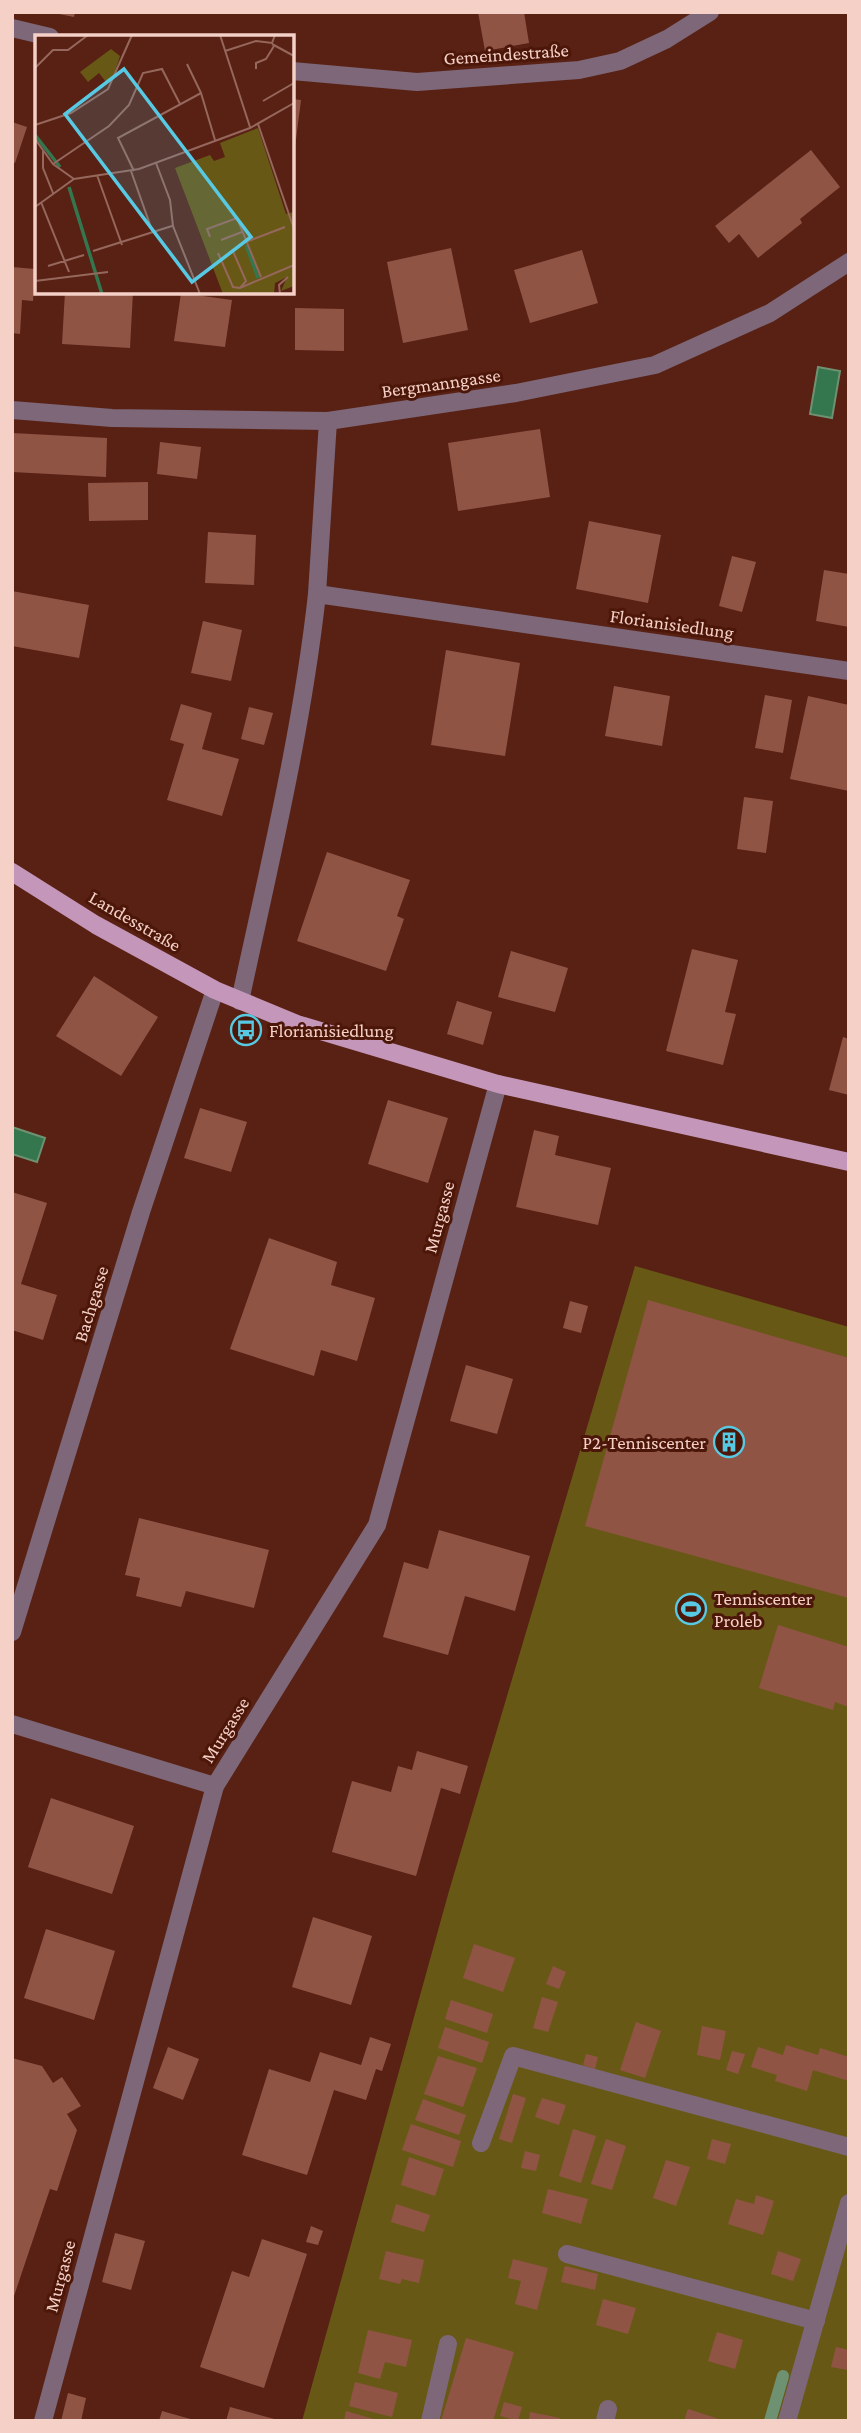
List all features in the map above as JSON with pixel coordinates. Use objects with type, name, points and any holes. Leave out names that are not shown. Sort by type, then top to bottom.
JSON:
[{"type":"main road","name":"Landesstraße","points":[[12,872],[96,925],[215,990],[297,1024],[498,1084],[849,1162]]},
{"type":"street","name":"Gemeindestraße","points":[[294,71],[418,82],[579,70],[620,61],[667,39],[710,12]]},
{"type":"street","points":[[12,28],[42,35]]},
{"type":"street","name":"Bergmanngasse","points":[[12,410],[112,418],[328,421],[516,393],[655,365],[770,313],[849,262]]},
{"type":"street","points":[[240,1001],[295,744],[310,653],[317,594],[328,421]]},
{"type":"street","name":"Florianisiedlung","points":[[317,594],[849,671]]},
{"type":"street","name":"Bachgasse","points":[[12,1632],[141,1212],[215,990]]},
{"type":"street","name":"Murgasse","points":[[43,2421],[215,1786],[377,1525],[498,1084]]},
{"type":"street","points":[[12,1724],[215,1786]]},
{"type":"street","points":[[481,2143],[513,2056],[849,2147]]},
{"type":"street","points":[[788,2421],[849,2203]]},
{"type":"street","points":[[566,2254],[816,2321]]},
{"type":"street","points":[[430,2421],[448,2344]]},
{"type":"shaded area","points":[[818,367],[840,371],[832,418],[810,414]]},
{"type":"shaded area","points":[[12,1127],[45,1138],[37,1162],[12,1154]]},
{"type":"shaded area","points":[[635,1266],[849,1327],[849,2421],[302,2421],[449,1891]]},
{"type":"building","points":[[49,12],[75,12],[74,17]]},
{"type":"building","points":[[478,12],[524,12],[529,43],[485,51]]},
{"type":"building","points":[[294,99],[301,100],[294,155]]},
{"type":"building","points":[[12,122],[27,127],[15,163],[12,162]]},
{"type":"building","points":[[811,150],[840,187],[800,219],[802,223],[758,258],[739,234],[729,243],[715,226]]},
{"type":"building","points":[[451,248],[468,330],[403,343],[387,262]]},
{"type":"building","points":[[582,250],[598,303],[530,323],[514,270]]},
{"type":"building","points":[[12,267],[35,269],[33,301],[22,300],[20,334],[12,333]]},
{"type":"building","points":[[65,294],[133,294],[130,348],[62,344]]},
{"type":"building","points":[[181,294],[232,300],[225,347],[174,341]]},
{"type":"building","points":[[295,308],[344,309],[344,351],[295,350]]},
{"type":"building","points":[[540,429],[550,497],[458,511],[448,443]]},
{"type":"building","points":[[12,433],[107,438],[106,477],[12,472]]},
{"type":"building","points":[[160,442],[201,447],[197,479],[157,474]]},
{"type":"building","points":[[148,482],[148,520],[89,521],[88,483]]},
{"type":"building","points":[[589,521],[661,535],[648,603],[576,589]]},
{"type":"building","points":[[208,532],[256,535],[254,585],[205,583]]},
{"type":"building","points":[[732,556],[756,562],[742,612],[719,606]]},
{"type":"building","points":[[824,570],[849,574],[849,627],[816,621]]},
{"type":"building","points":[[12,591],[89,605],[79,658],[12,646]]},
{"type":"building","points":[[203,621],[242,630],[231,681],[191,673]]},
{"type":"building","points":[[446,650],[520,663],[505,756],[431,745]]},
{"type":"building","points":[[614,686],[670,696],[662,746],[605,736]]},
{"type":"building","points":[[765,695],[792,700],[783,753],[755,748]]},
{"type":"building","points":[[808,696],[849,705],[849,791],[790,779]]},
{"type":"building","points":[[181,704],[212,713],[202,749],[239,759],[222,816],[167,800],[184,744],[170,740]]},
{"type":"building","points":[[249,707],[273,713],[264,745],[241,739]]},
{"type":"building","points":[[744,797],[773,801],[766,853],[737,849]]},
{"type":"building","points":[[327,852],[410,880],[397,916],[404,919],[386,971],[297,941]]},
{"type":"building","points":[[692,949],[738,960],[725,1012],[736,1014],[723,1065],[666,1051]]},
{"type":"building","points":[[511,951],[568,968],[555,1012],[498,997]]},
{"type":"building","points":[[94,976],[158,1017],[121,1076],[56,1036]]},
{"type":"building","points":[[457,1001],[492,1012],[483,1045],[447,1034]]},
{"type":"building","points":[[843,1037],[849,1039],[849,1095],[829,1090]]},
{"type":"building","points":[[388,1100],[448,1118],[428,1183],[368,1164]]},
{"type":"building","points":[[200,1108],[247,1122],[231,1172],[184,1158]]},
{"type":"building","points":[[534,1130],[559,1136],[555,1155],[611,1168],[598,1225],[516,1207]]},
{"type":"building","points":[[12,1192],[47,1203],[21,1284],[57,1295],[43,1340],[12,1330]]},
{"type":"building","points":[[269,1238],[337,1262],[331,1285],[375,1298],[357,1361],[321,1350],[314,1376],[230,1349]]},
{"type":"building","name":"P2-Tenniscenter","points":[[648,1300],[849,1358],[849,1598],[585,1526]]},
{"type":"building","points":[[570,1301],[588,1306],[581,1333],[563,1328]]},
{"type":"building","points":[[466,1365],[513,1379],[497,1434],[450,1421]]},
{"type":"building","points":[[139,1518],[269,1550],[254,1608],[186,1591],[181,1607],[136,1596],[140,1578],[125,1575]]},
{"type":"building","points":[[439,1530],[530,1556],[515,1611],[465,1596],[448,1655],[383,1637],[404,1562],[428,1569]]},
{"type":"building","points":[[778,1625],[849,1647],[849,1707],[835,1702],[833,1710],[759,1688]]},
{"type":"building","points":[[417,1751],[468,1766],[460,1794],[441,1788],[416,1876],[332,1852],[352,1781],[391,1792],[398,1766],[412,1770]]},
{"type":"building","points":[[51,1798],[134,1826],[112,1894],[28,1867]]},
{"type":"building","points":[[313,1917],[372,1936],[351,2005],[292,1987]]},
{"type":"building","points":[[46,1929],[115,1951],[94,2020],[24,1998]]},
{"type":"building","points":[[474,1944],[515,1958],[503,1992],[463,1978]]},
{"type":"building","points":[[553,1966],[566,1972],[559,1989],[546,1984]]},
{"type":"building","points":[[542,1997],[558,2002],[548,2032],[533,2028]]},
{"type":"building","points":[[451,2000],[493,2014],[487,2033],[445,2019]]},
{"type":"building","points":[[636,2022],[661,2031],[645,2078],[620,2070]]},
{"type":"building","points":[[702,2026],[726,2031],[720,2060],[697,2055]]},
{"type":"building","points":[[445,2027],[489,2042],[482,2063],[438,2048]]},
{"type":"building","points":[[370,2037],[391,2044],[382,2071],[376,2069],[366,2100],[334,2090],[307,2175],[242,2155],[269,2069],[310,2082],[320,2052],[361,2065]]},
{"type":"building","points":[[786,2045],[818,2055],[820,2048],[849,2057],[849,2081],[813,2070],[807,2091],[775,2081],[777,2075],[751,2067],[758,2047],[783,2055]]},
{"type":"building","points":[[168,2047],[199,2059],[183,2100],[153,2088]]},
{"type":"building","points":[[732,2051],[745,2054],[738,2074],[726,2070]]},
{"type":"building","points":[[586,2054],[598,2057],[595,2069],[583,2065]]},
{"type":"building","points":[[438,2056],[477,2068],[463,2107],[424,2094]]},
{"type":"building","points":[[12,2058],[42,2066],[53,2083],[62,2077],[81,2106],[67,2114],[77,2130],[57,2191],[50,2189],[13,2299]]},
{"type":"building","points":[[513,2094],[526,2098],[512,2143],[499,2139]]},
{"type":"building","points":[[542,2098],[566,2105],[559,2125],[535,2117]]},
{"type":"building","points":[[423,2099],[466,2115],[459,2135],[415,2120]]},
{"type":"building","points":[[411,2124],[461,2141],[453,2167],[402,2150]]},
{"type":"building","points":[[573,2129],[596,2136],[581,2183],[559,2176]]},
{"type":"building","points":[[606,2139],[626,2146],[612,2190],[591,2184]]},
{"type":"building","points":[[712,2139],[731,2144],[725,2164],[707,2159]]},
{"type":"building","points":[[525,2151],[540,2155],[536,2171],[521,2168]]},
{"type":"building","points":[[409,2157],[444,2169],[435,2196],[401,2185]]},
{"type":"building","points":[[666,2160],[690,2167],[676,2206],[653,2198]]},
{"type":"building","points":[[548,2189],[588,2199],[581,2224],[542,2213]]},
{"type":"building","points":[[756,2195],[774,2201],[763,2235],[728,2224],[736,2199],[754,2204]]},
{"type":"building","points":[[396,2204],[430,2215],[424,2232],[391,2222]]},
{"type":"building","points":[[311,2226],[323,2231],[318,2245],[306,2242]]},
{"type":"building","points":[[115,2233],[145,2241],[131,2290],[102,2282]]},
{"type":"building","points":[[262,2239],[307,2254],[264,2388],[200,2367],[232,2271],[249,2277]]},
{"type":"building","points":[[386,2251],[424,2260],[419,2283],[402,2279],[400,2284],[379,2279]]},
{"type":"building","points":[[778,2251],[801,2259],[793,2281],[771,2274]]},
{"type":"building","points":[[513,2259],[548,2268],[537,2310],[515,2304],[521,2281],[508,2278]]},
{"type":"building","points":[[565,2266],[598,2274],[595,2290],[561,2282]]},
{"type":"building","points":[[603,2299],[636,2308],[628,2334],[596,2325]]},
{"type":"building","points":[[368,2330],[412,2340],[406,2367],[385,2362],[380,2379],[358,2373]]},
{"type":"building","points":[[717,2332],[743,2340],[735,2369],[708,2361]]},
{"type":"building","points":[[466,2338],[514,2352],[493,2421],[441,2421]]},
{"type":"building","points":[[836,2347],[849,2350],[848,2370],[831,2367]]},
{"type":"building","points":[[355,2382],[398,2393],[392,2417],[349,2406]]},
{"type":"building","points":[[68,2393],[86,2398],[81,2421],[61,2421]]},
{"type":"building","points":[[504,2402],[522,2407],[518,2421],[500,2416]]},
{"type":"building","points":[[230,2407],[278,2420],[278,2421],[226,2421]]},
{"type":"building","points":[[688,2409],[722,2420],[722,2421],[684,2421]]},
{"type":"building","points":[[162,2411],[194,2420],[159,2421]]},
{"type":"building","points":[[346,2411],[377,2420],[377,2421],[344,2421]]},
{"type":"building","points":[[530,2412],[560,2418],[559,2421],[529,2421]]},
{"type":"waterway","points":[[770,2421],[783,2376]]},
{"type":"place","name":"Florianisiedlung","points":[[246,1030]]},
{"type":"place","name":"P2-Tenniscenter","points":[[729,1442]]},
{"type":"place","name":"Tenniscenter Proleb","points":[[691,1609]]}]
